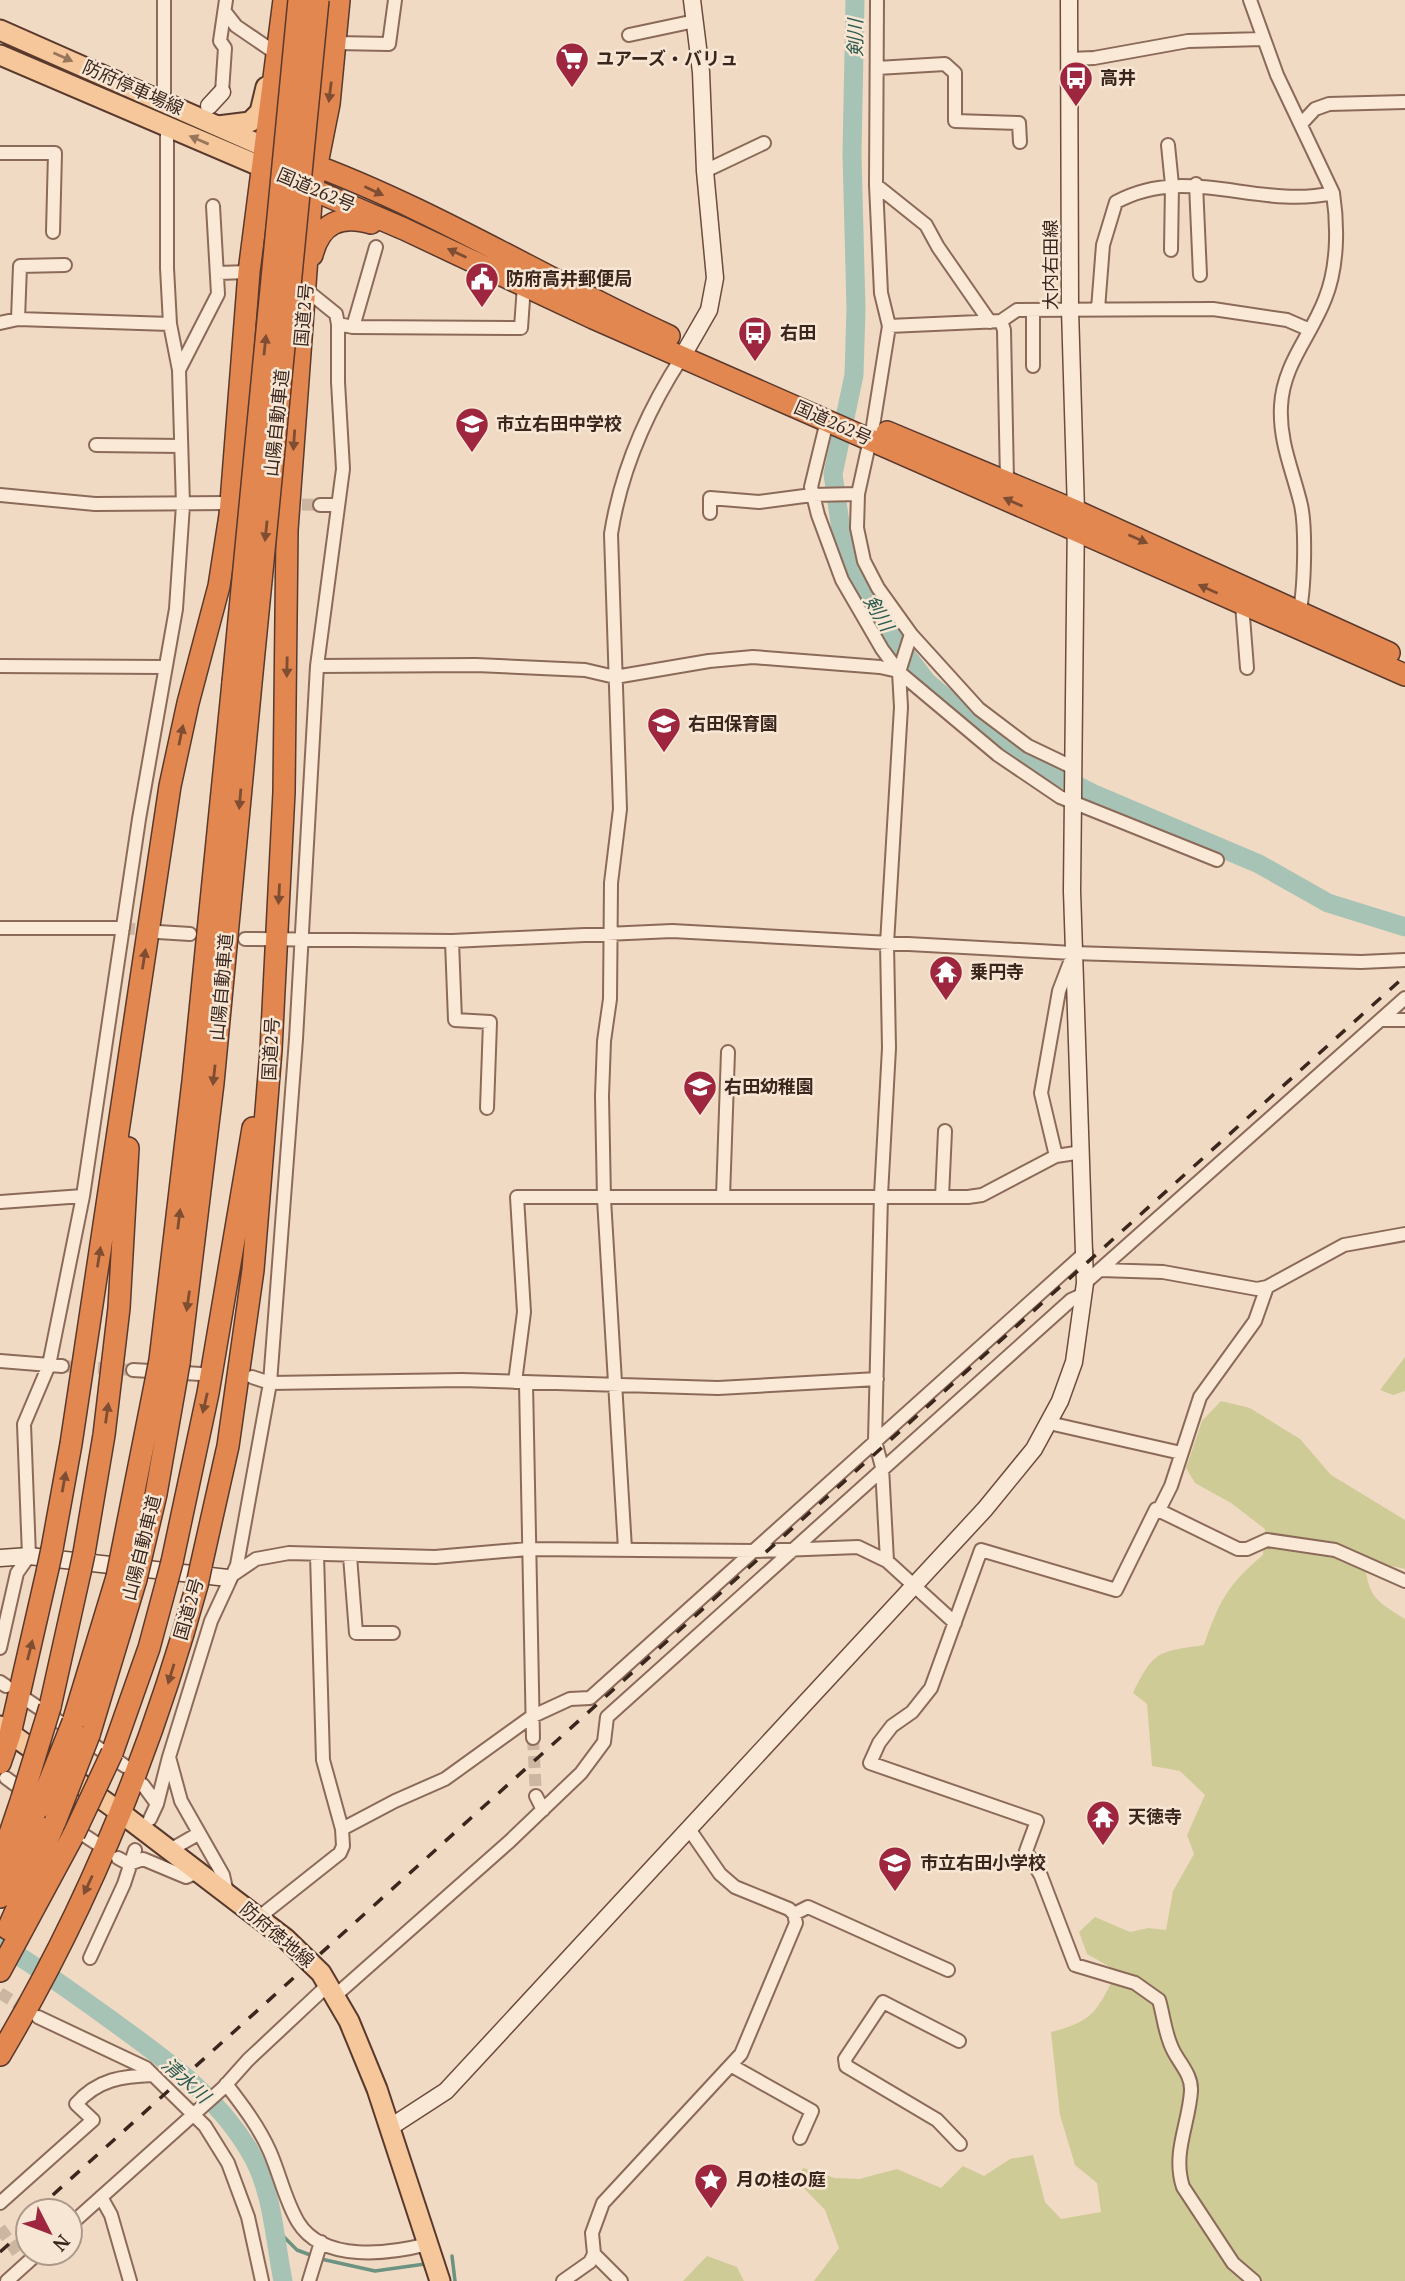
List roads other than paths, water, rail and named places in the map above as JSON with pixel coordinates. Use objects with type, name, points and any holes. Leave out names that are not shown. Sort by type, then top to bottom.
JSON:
[{"type":"highway","points":[[3,1770],[5,1730],[50,1558],[170,786],[188,703],[219,586],[230,515],[249,272],[284,0]]},
{"type":"highway","name":"山陽自動車道","points":[[0,1897],[39,1809],[81,1728],[126,1578],[170,1361],[213,1083],[242,682],[299,0]]},
{"type":"highway","name":"山陽自動車道","points":[[242,682],[318,0]]},
{"type":"highway","name":"国道2号","points":[[0,2055],[53,1959],[121,1813],[170,1677],[199,1575],[228,1446],[246,1339],[266,1124],[285,779],[287,530],[315,165],[329,104],[339,0]]},
{"type":"highway","name":"国道262号","points":[[264,157],[315,165],[440,221],[686,351]]},
{"type":"highway","name":"国道262号","points":[[264,157],[313,190],[524,285],[686,351],[831,418],[1007,481],[1076,521],[1242,604],[1297,620],[1405,660]]},
{"type":"highway","points":[[243,353],[265,270],[287,221],[313,190],[343,177]]},
{"type":"highway","points":[[306,282],[315,244],[329,224],[341,218],[404,229]]},
{"type":"highway","name":"国道262号","points":[[868,431],[1297,620],[1405,676]]},
{"type":"highway","points":[[6,1950],[118,1759],[170,1572],[237,1232],[254,1120],[265,1004],[274,973]]},
{"type":"highway","points":[[0,1863],[39,1809],[50,1707],[82,1562],[104,1435],[119,1308],[137,1005]]},
{"type":"highway","name":"山陽自動車道","points":[[6,1950],[39,1809]]},
{"type":"main road","name":"防府停車場線","points":[[0,30],[163,101],[210,117],[264,157]]},
{"type":"main road","name":"防府停車場線","points":[[0,55],[167,126],[264,157]]},
{"type":"main road","points":[[210,117],[250,122],[255,118],[276,61]]},
{"type":"main road","name":"防府徳地線","points":[[5,1730],[121,1813],[286,1939],[332,1990],[362,2052],[440,2281]]},
{"type":"street","points":[[163,101],[164,0]]},
{"type":"street","points":[[336,43],[389,44],[395,0]]},
{"type":"street","points":[[625,1549],[604,1199],[602,1096],[604,1041],[610,999],[611,883],[620,810],[611,534],[615,506],[647,414],[709,310],[715,278],[705,171],[701,72],[692,0]]},
{"type":"street","points":[[877,0],[876,185],[881,293],[890,326],[858,494],[858,528],[864,561],[910,637],[978,709],[1028,746],[1074,770]]},
{"type":"street","name":"大内右田線","points":[[389,2128],[446,2091],[1014,1476],[1049,1423],[1074,1362],[1085,1289],[1086,1252],[1073,953],[1076,521],[1070,309],[1069,0]]},
{"type":"street","points":[[1254,2],[1264,39],[1333,193],[1332,280],[1310,330],[1291,362],[1281,404],[1281,434],[1301,507],[1303,596],[1297,620]]},
{"type":"street","points":[[226,6],[236,26],[276,61]]},
{"type":"street","points":[[210,117],[222,92],[225,48],[220,41],[226,6]]},
{"type":"street","points":[[629,35],[695,21]]},
{"type":"street","points":[[1069,59],[1094,58],[1188,41],[1264,39]]},
{"type":"street","points":[[877,68],[945,64],[955,73],[955,121],[1019,123],[1020,142]]},
{"type":"street","points":[[1301,124],[1315,109],[1329,104],[1405,102]]},
{"type":"street","points":[[0,1648],[17,1573],[29,1556],[24,1424],[55,1365],[164,667],[176,609],[183,505],[179,370],[170,324],[167,126]]},
{"type":"street","points":[[705,171],[764,142]]},
{"type":"street","points":[[1168,145],[1171,250]]},
{"type":"street","points":[[0,153],[55,153],[53,232]]},
{"type":"street","points":[[1098,309],[1103,245],[1116,202],[1136,191],[1196,184],[1251,194],[1292,197],[1333,193]]},
{"type":"street","points":[[1196,184],[1200,275]]},
{"type":"street","points":[[876,185],[926,225],[938,247],[1004,330],[1007,481]]},
{"type":"street","points":[[179,370],[218,294],[213,206]]},
{"type":"street","points":[[353,327],[376,247]]},
{"type":"street","points":[[18,319],[20,266],[65,265]]},
{"type":"street","points":[[217,273],[249,272]]},
{"type":"street","points":[[150,1819],[157,1804],[211,1621],[228,1578],[237,1565],[270,1383],[282,1238],[317,666],[343,469],[338,324],[336,314],[306,282]]},
{"type":"street","points":[[338,324],[353,327],[521,328],[524,285]]},
{"type":"street","points":[[890,326],[996,321],[1017,310],[1186,312],[1213,309],[1277,317],[1310,330]]},
{"type":"street","points":[[1033,366],[1034,310]]},
{"type":"street","points":[[0,323],[18,319],[170,324]]},
{"type":"street","points":[[831,418],[815,462],[812,495],[842,580],[882,649],[998,755],[1032,780],[1217,860]]},
{"type":"street","points":[[96,445],[181,446]]},
{"type":"street","points":[[710,513],[710,498],[759,502],[812,495],[858,494]]},
{"type":"street","points":[[0,495],[95,504],[228,503]]},
{"type":"street","points":[[320,505],[338,505]]},
{"type":"street","points":[[1242,604],[1247,668]]},
{"type":"street","points":[[887,1561],[882,1466],[875,1441],[881,1195],[889,1048],[887,944],[901,707],[900,667],[910,637]]},
{"type":"street","points":[[317,666],[476,665],[585,670],[615,677],[709,661],[753,657],[900,667]]},
{"type":"street","points":[[0,666],[164,667]]},
{"type":"street","points":[[0,915],[0,928],[123,928]]},
{"type":"street","points":[[158,932],[190,934]]},
{"type":"street","points":[[245,939],[300,942],[452,941],[610,932],[714,933],[1073,953],[1361,962],[1405,960]]},
{"type":"street","points":[[452,941],[455,1020],[490,1022],[487,1108]]},
{"type":"street","points":[[1056,1156],[1041,1093],[1059,991],[1073,953]]},
{"type":"street","points":[[84,2212],[332,1990],[543,1810],[581,1773],[604,1742],[607,1717],[882,1466],[1085,1289],[1100,1270],[1405,998]]},
{"type":"street","points":[[1383,1020],[1405,1020]]},
{"type":"street","points":[[723,1197],[728,1052]]},
{"type":"street","points":[[942,1197],[945,1131]]},
{"type":"street","points":[[533,1738],[520,1382],[524,1312],[517,1197],[604,1199],[982,1195],[1056,1156],[1082,1152]]},
{"type":"street","points":[[0,1202],[83,1196]]},
{"type":"street","points":[[1100,1270],[1163,1272],[1257,1289],[1301,1272],[1345,1245],[1405,1234]]},
{"type":"street","points":[[342,1829],[445,1779],[531,1717],[570,1699],[590,1698],[1086,1252]]},
{"type":"street","points":[[1254,2281],[1233,2263],[1183,2187],[1178,2172],[1180,2143],[1191,2091],[1190,2078],[1168,2040],[1159,2000],[1135,1983],[1075,1965],[1041,1877],[1026,1851],[1037,1821],[870,1763],[891,1726],[912,1712],[931,1688],[981,1550],[1116,1590],[1156,1509],[1159,1510],[1171,1486],[1200,1397],[1255,1321],[1267,1287]]},
{"type":"street","points":[[0,1362],[55,1365]]},
{"type":"street","points":[[133,1370],[201,1374]]},
{"type":"street","points":[[252,1377],[270,1383],[449,1380],[718,1388],[877,1379]]},
{"type":"street","points":[[1049,1423],[1181,1452]]},
{"type":"street","points":[[1159,1510],[1238,1549],[1247,1549],[1267,1540],[1335,1550],[1405,1581]]},
{"type":"street","points":[[0,1558],[29,1556],[228,1578],[256,1559],[289,1553],[435,1557],[528,1549],[755,1552],[858,1547],[887,1561],[956,1623]]},
{"type":"street","points":[[258,1918],[340,1853],[342,1829],[323,1759],[317,1555]]},
{"type":"street","points":[[350,1556],[356,1633],[393,1633]]},
{"type":"street","points":[[27,1700],[118,1759]]},
{"type":"street","points":[[169,1757],[181,1801],[223,1875],[226,1893]]},
{"type":"street","points":[[3,1770],[96,1843]]},
{"type":"street","points":[[143,1784],[157,1804]]},
{"type":"street","points":[[536,1796],[543,1810]]},
{"type":"street","points":[[689,1829],[720,1874],[735,1887],[794,1913],[808,1907],[948,1970]]},
{"type":"street","points":[[170,1850],[198,1834]]},
{"type":"street","points":[[90,1958],[124,1884],[124,1861],[135,1850]]},
{"type":"street","points":[[124,1861],[144,1859],[186,1877],[198,1872]]},
{"type":"street","points":[[563,2281],[583,2275],[594,2254],[592,2233],[603,2203],[732,2066],[749,2040],[796,1923],[794,1913]]},
{"type":"street","points":[[959,2041],[883,2002],[845,2059],[846,2066],[937,2120],[960,2144]]},
{"type":"street","points":[[38,2017],[136,2062],[197,2112],[228,2163],[248,2217],[262,2281]]},
{"type":"street","points":[[732,2066],[812,2111],[800,2138]]},
{"type":"street","points":[[0,2203],[93,2120],[76,2104],[83,2096],[114,2077],[153,2075]]},
{"type":"street","points":[[225,2086],[253,2118],[270,2151],[300,2225],[321,2242],[378,2253],[428,2244]]},
{"type":"street","points":[[101,2197],[111,2215],[130,2281]]},
{"type":"street","points":[[309,2281],[321,2242]]},
{"type":"street","points":[[594,2254],[621,2281]]},
{"type":"street","points":[[7,2281],[18,2267]]},
{"type":"waterway","name":"剣川","points":[[855,0],[852,154],[856,309],[854,375],[833,474],[844,551],[884,626],[927,682],[1012,753],[1094,794],[1259,864],[1328,903],[1405,927]]},
{"type":"waterway","name":"清水川","points":[[0,1944],[172,2065],[227,2118],[255,2161],[266,2189],[283,2281]]},
{"type":"waterway","points":[[273,2226],[297,2250],[313,2256]]},
{"type":"waterway","points":[[452,2256],[455,2281]]},
{"type":"waterway","points":[[321,2259],[375,2271],[425,2264]]},
{"type":"tunnel","points":[[284,504],[320,505]]},
{"type":"tunnel","points":[[123,928],[154,931]]},
{"type":"tunnel","points":[[62,1366],[133,1370]]},
{"type":"tunnel","points":[[533,1738],[536,1796]]},
{"type":"tunnel","points":[[0,1993],[29,2011]]},
{"type":"tunnel","points":[[0,2228],[14,2248]]},
{"type":"railway","points":[[51,2197],[1405,976]]},
{"type":"railway","points":[[0,2252],[14,2240]]},
{"type":"place","name":"ユアーズ・バリュ","points":[[572,89]]},
{"type":"place","name":"高井","points":[[1076,108]]},
{"type":"place","name":"防府高井郵便局","points":[[482,309]]},
{"type":"place","name":"右田","points":[[755,363]]},
{"type":"place","name":"市立右田中学校","points":[[472,454]]},
{"type":"place","name":"右田保育園","points":[[664,754]]},
{"type":"place","name":"乗円寺","points":[[946,1002]]},
{"type":"place","name":"右田幼稚園","points":[[700,1117]]},
{"type":"place","name":"天徳寺","points":[[1103,1847]]},
{"type":"place","name":"市立右田小学校","points":[[895,1893]]},
{"type":"place","name":"月の桂の庭","points":[[711,2210]]}]
